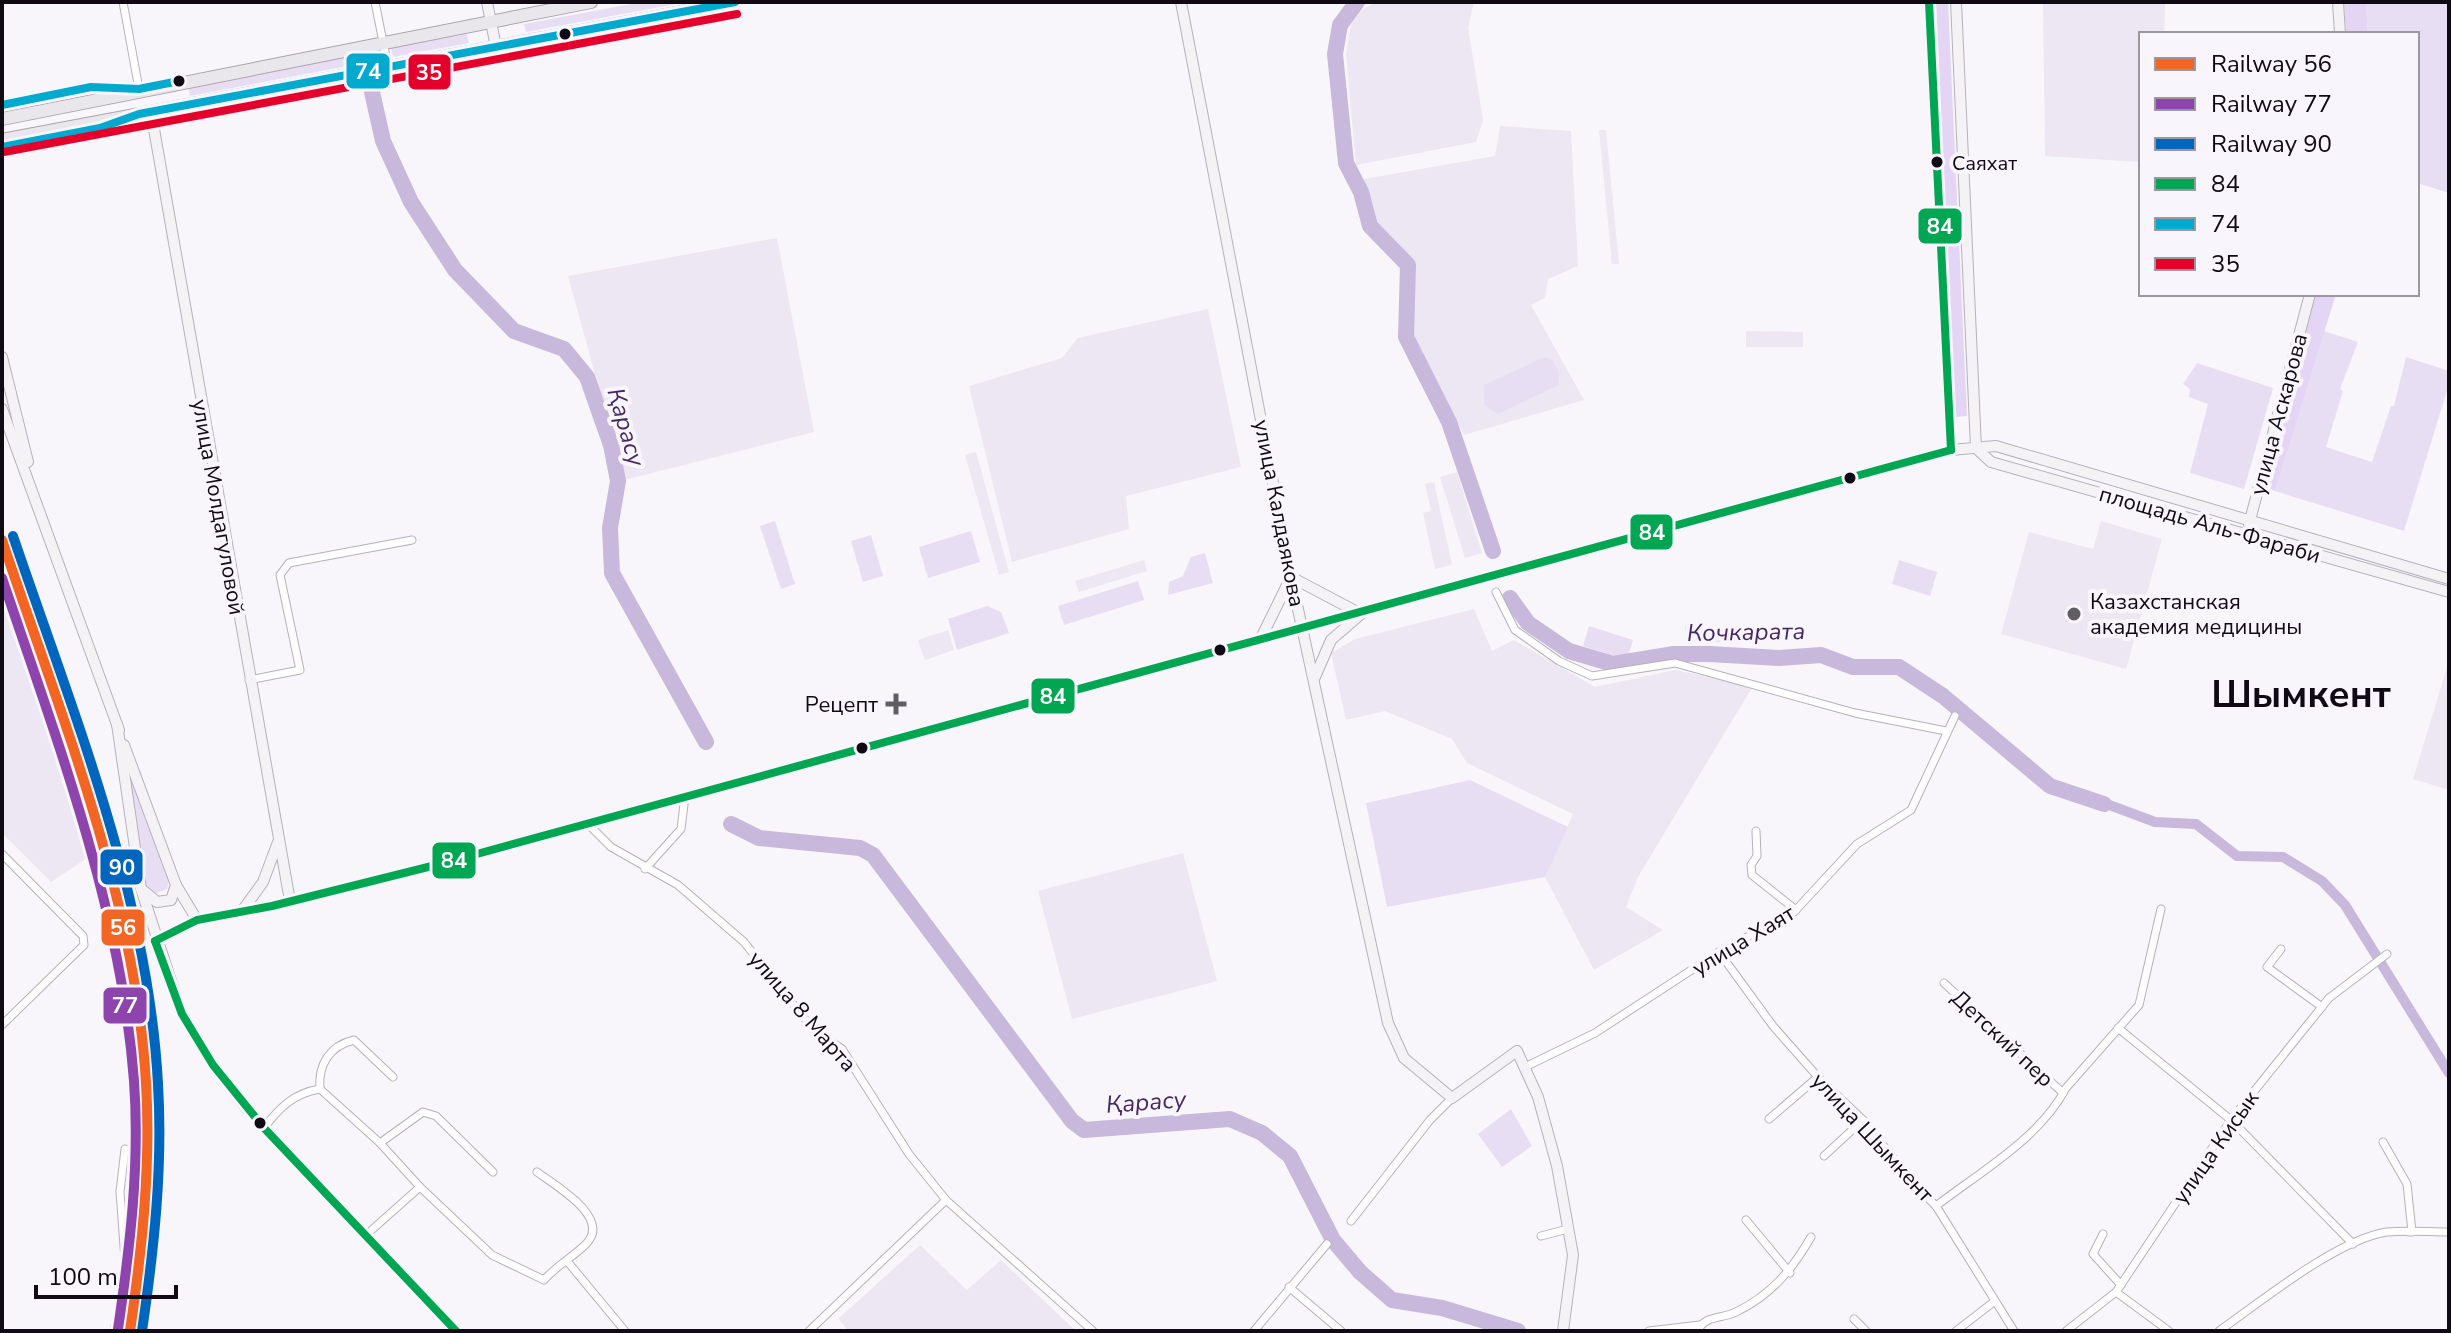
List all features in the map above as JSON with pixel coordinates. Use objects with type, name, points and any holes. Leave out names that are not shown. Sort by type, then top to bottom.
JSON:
[{"type":"main road","points":[[487,2],[496,47]]},
{"type":"main road","points":[[2,119],[139,89],[591,2]]},
{"type":"main road","points":[[2,140],[735,2]]},
{"type":"main road","name":"улица Калдаякова","points":[[1181,2],[1291,577],[1388,1023],[1404,1058],[1452,1098]]},
{"type":"main road","points":[[1929,2],[1951,450]]},
{"type":"main road","points":[[1956,2],[1976,448]]},
{"type":"main road","points":[[2338,2],[2340,32]]},
{"type":"main road","points":[[2,105],[91,87],[139,89]]},
{"type":"main road","points":[[2,147],[95,129],[145,113]]},
{"type":"main road","name":"улица Молдагуловой","points":[[145,113],[290,901]]},
{"type":"main road","name":"улица Аскарова","points":[[2246,533],[2309,296]]},
{"type":"main road","points":[[2,357],[50,547],[176,885],[197,920]]},
{"type":"main road","points":[[2,409],[38,503]]},
{"type":"main road","name":"площадь Аль-Фараби","points":[[155,941],[197,920],[290,901],[818,763],[1951,450],[1996,446],[2449,579]]},
{"type":"main road","name":"площадь Аль-Фараби","points":[[1976,448],[1991,462],[2449,592]]},
{"type":"main road","points":[[1260,640],[1291,577],[1361,614],[1331,640],[1314,678]]},
{"type":"main road","points":[[117,724],[141,889],[155,941],[182,1014],[213,1065],[264,1128],[456,1331]]},
{"type":"main road","points":[[242,911],[263,882],[279,841]]},
{"type":"main road","points":[[141,889],[157,902],[171,900],[176,885]]},
{"type":"main road","points":[[1452,1098],[1517,1051],[1538,1097],[1553,1152],[1573,1255],[1563,1331]]},
{"type":"street","points":[[123,2],[139,89]]},
{"type":"street","points":[[375,2],[388,67]]},
{"type":"street","points":[[249,680],[300,670],[280,575],[283,568],[289,563],[412,540]]},
{"type":"street","points":[[1496,592],[1515,630],[1559,661],[1592,676],[1675,663],[1855,713],[1946,731]]},
{"type":"street","name":"улица Хаят","points":[[1525,1067],[1595,1033],[1719,952],[1796,910],[1857,844],[1911,810],[1955,716]]},
{"type":"street","points":[[645,869],[681,829],[685,796]]},
{"type":"street","name":"улица 8 Марта","points":[[587,823],[611,847],[678,885],[744,942],[812,1028],[842,1049],[909,1154],[946,1200],[1093,1331]]},
{"type":"street","points":[[1756,831],[1757,856],[1751,865],[1752,875],[1796,910]]},
{"type":"street","points":[[2,854],[83,936],[84,945],[2,1025]]},
{"type":"street","points":[[1936,1206],[2017,1144],[2058,1104],[2063,1093],[2139,1005],[2161,909]]},
{"type":"street","points":[[2281,949],[2267,967],[2322,1007]]},
{"type":"street","name":"улица Шымкент","points":[[1719,952],[1773,1026],[1818,1077],[1863,1120],[1915,1185],[1936,1206],[2014,1331]]},
{"type":"street","name":"улица Кисык","points":[[2066,1331],[2116,1292],[2231,1120],[2322,1007],[2386,954]]},
{"type":"street","name":"Детский пер","points":[[1944,983],[2063,1093]]},
{"type":"street","points":[[2118,1028],[2231,1120],[2353,1244]]},
{"type":"street","points":[[320,1089],[323,1062],[342,1043],[354,1040],[393,1077]]},
{"type":"street","points":[[1769,1119],[1818,1077]]},
{"type":"street","points":[[264,1128],[281,1106],[305,1091],[320,1089],[380,1143],[472,1238],[511,1267],[544,1280],[589,1241],[595,1230],[592,1218],[537,1172]]},
{"type":"street","points":[[1351,1221],[1430,1120],[1452,1098]]},
{"type":"street","points":[[380,1143],[423,1112],[436,1116],[493,1172]]},
{"type":"street","points":[[1824,1156],[1863,1120]]},
{"type":"street","points":[[2383,1142],[2407,1184],[2412,1232],[2407,1232]]},
{"type":"street","points":[[114,1331],[126,1273],[120,1192],[125,1149]]},
{"type":"street","points":[[366,1235],[420,1187]]},
{"type":"street","points":[[809,1331],[946,1200]]},
{"type":"street","points":[[1746,1220],[1790,1273]]},
{"type":"street","points":[[1541,1236],[1568,1229]]},
{"type":"street","points":[[2218,1331],[2316,1264],[2353,1244],[2386,1232],[2449,1232]]},
{"type":"street","points":[[2103,1234],[2093,1254],[2121,1285]]},
{"type":"street","points":[[1649,1331],[1699,1328],[1735,1313],[1790,1273],[1811,1237]]},
{"type":"street","points":[[1254,1331],[1327,1244]]},
{"type":"street","points":[[567,1261],[625,1331]]},
{"type":"street","points":[[1289,1287],[1341,1331]]},
{"type":"street","points":[[2116,1292],[2169,1331]]},
{"type":"street","points":[[1956,1331],[1995,1301]]},
{"type":"street","points":[[1854,1319],[1866,1331]]},
{"type":"shaded area","points":[[642,2],[687,2],[526,32],[524,24]]},
{"type":"shaded area","points":[[1376,2],[1474,2],[1468,27],[1483,120],[1476,142],[1356,165],[1346,54],[1351,24],[1362,10]]},
{"type":"shaded area","points":[[1936,2],[1948,2],[1967,416],[1955,417]]},
{"type":"shaded area","points":[[2043,2],[2165,2],[2164,32],[2139,32],[2139,162],[2045,156]]},
{"type":"shaded area","points":[[2344,2],[2366,2],[2368,32],[2346,32]]},
{"type":"shaded area","points":[[2366,2],[2449,2],[2449,193],[2419,184],[2419,32],[2368,32]]},
{"type":"shaded area","points":[[467,34],[469,43],[393,57],[391,48]]},
{"type":"shaded area","points":[[378,51],[380,60],[190,96],[188,87]]},
{"type":"shaded area","points":[[1500,126],[1571,131],[1578,266],[1548,279],[1545,298],[1531,305],[1584,400],[1464,435],[1412,337],[1416,266],[1377,224],[1364,179],[1495,156]]},
{"type":"shaded area","points":[[1599,130],[1606,130],[1619,264],[1612,264]]},
{"type":"shaded area","points":[[777,238],[814,432],[624,480],[568,276]]},
{"type":"shaded area","points":[[2315,296],[2335,296],[2275,491],[2261,486]]},
{"type":"shaded area","points":[[1208,309],[1241,467],[1126,496],[1129,529],[1012,562],[969,386],[1062,358],[1078,338]]},
{"type":"shaded area","points":[[1746,331],[1803,332],[1803,347],[1746,347]]},
{"type":"shaded area","points":[[2324,331],[2358,342],[2340,389],[2343,391],[2326,447],[2372,462],[2391,406],[2394,406],[2406,357],[2449,371],[2449,384],[2404,531],[2275,491]]},
{"type":"shaded area","points":[[1545,357],[1553,361],[1557,368],[1558,385],[1498,414],[1484,404],[1484,385]]},
{"type":"shaded area","points":[[2197,363],[2273,388],[2244,489],[2190,473],[2208,404],[2189,397],[2190,389],[2183,384]]},
{"type":"shaded area","points":[[976,452],[1009,572],[999,575],[965,455]]},
{"type":"shaded area","points":[[1457,472],[1482,553],[1465,558],[1440,477]]},
{"type":"shaded area","points":[[1434,482],[1452,565],[1435,569],[1423,513],[1431,511],[1425,484]]},
{"type":"shaded area","points":[[775,521],[795,584],[781,589],[760,526]]},
{"type":"shaded area","name":"Казахстанская академия медицины","points":[[2101,521],[2162,539],[2126,669],[2001,634],[2029,532],[2093,549]]},
{"type":"shaded area","points":[[971,531],[980,562],[928,578],[919,547]]},
{"type":"shaded area","points":[[871,535],[883,576],[863,582],[851,541]]},
{"type":"shaded area","points":[[1205,553],[1213,583],[1168,595],[1169,582],[1183,576],[1191,557]]},
{"type":"shaded area","points":[[1144,560],[1147,571],[1079,592],[1075,581]]},
{"type":"shaded area","points":[[1899,560],[1937,572],[1930,596],[1892,584]]},
{"type":"shaded area","points":[[1138,581],[1144,600],[1064,625],[1058,606]]},
{"type":"shaded area","points":[[2,594],[90,856],[51,882],[2,833]]},
{"type":"shaded area","points":[[987,606],[1001,612],[1009,633],[957,650],[948,619]]},
{"type":"shaded area","points":[[1474,609],[1492,651],[1514,640],[1595,687],[1675,670],[1753,686],[1638,877],[1626,907],[1663,930],[1594,970],[1545,877],[1573,814],[1467,763],[1452,739],[1385,711],[1346,720],[1331,653],[1355,639]]},
{"type":"shaded area","points":[[1685,625],[1750,626],[1750,643],[1685,642]]},
{"type":"shaded area","points":[[1589,626],[1633,640],[1627,660],[1583,646]]},
{"type":"shaded area","points":[[948,630],[954,650],[925,660],[918,640]]},
{"type":"shaded area","points":[[2449,661],[2449,790],[2413,779]]},
{"type":"shaded area","points":[[124,757],[169,880],[167,889],[154,894],[146,886]]},
{"type":"shaded area","points":[[1470,780],[1568,827],[1545,877],[1387,907],[1366,803]]},
{"type":"shaded area","points":[[1183,853],[1217,981],[1072,1019],[1038,891]]},
{"type":"shaded area","points":[[1511,1109],[1532,1146],[1502,1167],[1478,1134]]},
{"type":"shaded area","points":[[920,1245],[967,1290],[1001,1260],[1076,1331],[849,1331],[838,1319]]},
{"type":"waterway","name":"Кочкарата","points":[[1357,2],[1340,25],[1335,54],[1346,163],[1361,192],[1370,226],[1408,265],[1406,337],[1449,422],[1493,551]]},
{"type":"waterway","name":"Қарасу","points":[[372,92],[383,141],[411,202],[455,270],[514,331],[564,349],[587,377],[611,445],[618,481],[610,528],[612,573],[706,742]]},
{"type":"waterway","name":"Кочкарата","points":[[1510,598],[1528,623],[1569,651],[1613,664],[1674,654],[1779,658],[1821,655],[1853,667],[1899,667],[1943,696],[2050,786],[2104,804]]},
{"type":"waterway","points":[[2104,803],[2155,822],[2196,824],[2237,856],[2283,857],[2322,881],[2345,905],[2449,1073]]},
{"type":"waterway","name":"Қарасу","points":[[731,824],[759,838],[860,848],[873,855],[1072,1121],[1084,1130],[1230,1119],[1262,1133],[1290,1156],[1333,1240],[1360,1272],[1392,1300],[1442,1308],[1518,1331]]},
{"type":"rail line","name":"90","points":[[13,536],[83,737],[124,874],[140,944],[158,1084],[159,1146],[154,1239],[142,1331]]},
{"type":"rail line","name":"56","points":[[2,540],[92,807],[127,944],[139,1013],[146,1083],[147,1145],[142,1238],[130,1331]]},
{"type":"rail line","name":"77","points":[[2,578],[84,825],[116,952],[127,1016],[136,1143],[130,1236],[118,1329]]},
{"type":"transit line","name":"74","points":[[2,147],[100,128],[139,114],[735,2]]},
{"type":"transit line","name":"84","points":[[1929,2],[1951,450]]},
{"type":"transit line","name":"35","points":[[4,152],[737,14]]},
{"type":"transit line","name":"74","points":[[2,105],[91,87],[139,89],[179,81]]},
{"type":"transit line","name":"84","points":[[155,941],[197,920],[272,906],[444,863],[1951,450]]},
{"type":"transit line","name":"84","points":[[155,941],[182,1014],[213,1065],[264,1128],[456,1331]]},
{"type":"place","name":"Саяхат","points":[[1937,162]]},
{"type":"place","name":"Казахстанская академия медицины","points":[[2074,614]]},
{"type":"place","name":"Рецепт","points":[[896,704]]},
{"type":"district","name":"Шымкент","points":[[2301,694]]}]
